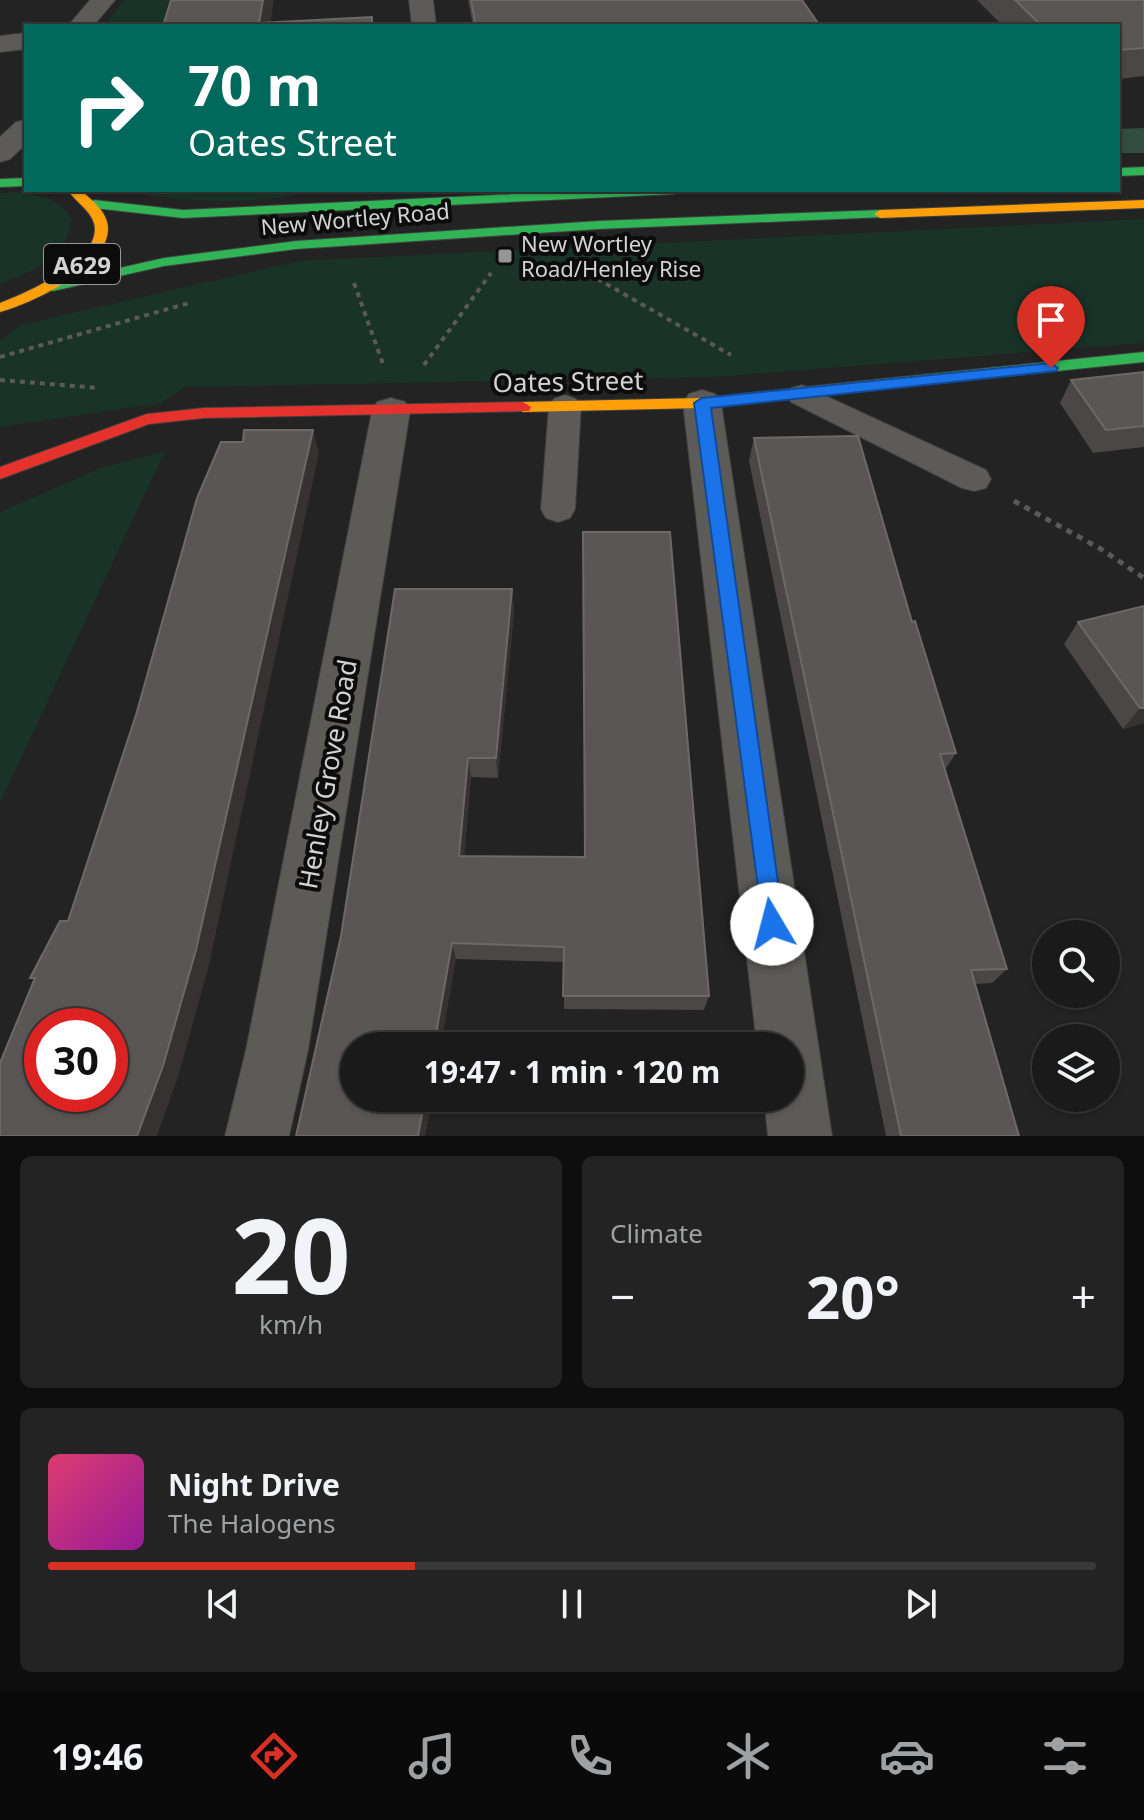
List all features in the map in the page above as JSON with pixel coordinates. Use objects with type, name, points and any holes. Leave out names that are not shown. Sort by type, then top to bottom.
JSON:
[{"type":"main road","points":[[1120,172],[1144,171]]},
{"type":"main road","points":[[0,183],[24,182]]},
{"type":"main road","name":"A629","points":[[28,297],[93,252],[102,234],[102,218],[94,204],[75,192]]},
{"type":"main road","name":"New Wortley Road","points":[[94,204],[183,214],[633,192]]},
{"type":"main road","name":"New Wortley Road","points":[[28,297],[164,262],[296,245],[599,225],[1144,204]]},
{"type":"main road","name":"Oates Street","points":[[0,473],[147,419],[204,413],[702,403],[1144,357]]},
{"type":"street","points":[[82,24],[103,0]]},
{"type":"street","points":[[421,0],[424,24]]},
{"type":"street","points":[[0,44],[24,41]]},
{"type":"street","points":[[0,153],[24,130]]},
{"type":"street","points":[[0,321],[28,297]]},
{"type":"street","points":[[702,403],[786,1032]]},
{"type":"street","name":"Henley Grove Road","points":[[257,1136],[280,1035],[391,411]]},
{"type":"street","points":[[797,1112],[800,1136]]},
{"type":"lane","points":[[802,395],[974,479]]},
{"type":"lane","points":[[558,509],[565,406]]},
{"type":"path","points":[[567,262],[802,395]]},
{"type":"path","points":[[391,411],[496,265]]},
{"type":"path","points":[[352,278],[381,356],[391,411]]},
{"type":"path","points":[[0,357],[199,301]]},
{"type":"path","points":[[974,479],[1101,549],[1144,578]]},
{"type":"green space","points":[[124,0],[178,0],[168,24],[106,24]]},
{"type":"green space","points":[[1144,128],[1144,153],[1120,153],[1120,129]]},
{"type":"green space","points":[[20,192],[56,202],[72,219],[64,243],[56,253],[36,268],[0,284],[0,193]]},
{"type":"green space","points":[[129,192],[305,192],[241,201]]},
{"type":"green space","points":[[1144,219],[1144,343],[714,377],[184,387],[161,403],[0,427],[0,341],[20,325],[300,261]]},
{"type":"green space","points":[[165,451],[0,803],[0,512],[101,468]]},
{"type":"building","points":[[171,0],[263,0],[259,23],[372,17],[372,24],[164,24]]},
{"type":"building","points":[[471,0],[802,0],[819,24],[476,24]]},
{"type":"building","points":[[1015,0],[1144,0],[1144,48],[1120,50],[1120,24],[1040,24]]},
{"type":"building","points":[[1144,372],[1144,426],[1106,430],[1071,380]]},
{"type":"building","points":[[244,430],[313,430],[196,950],[163,1066],[137,1136],[0,1136],[0,1063],[35,978],[30,978],[60,921],[68,921],[136,715],[197,498],[221,442],[243,442]]},
{"type":"building","points":[[858,436],[912,622],[915,621],[956,753],[940,754],[1007,969],[971,970],[1019,1136],[901,1136],[754,438]]},
{"type":"building","points":[[583,532],[670,532],[709,996],[563,996],[564,947],[452,943],[436,1032],[340,1032],[340,1112],[422,1112],[418,1136],[296,1136],[341,936],[395,589],[512,589],[496,758],[468,758],[459,856],[585,857]]},
{"type":"building","points":[[1144,606],[1144,708],[1140,708],[1078,622]]},
{"type":"traffic: fast","points":[[1120,172],[1144,171]]},
{"type":"traffic: fast","points":[[0,183],[24,182]]},
{"type":"traffic: fast","points":[[94,204],[183,214],[633,192]]},
{"type":"traffic: fast","points":[[53,287],[164,262],[296,245],[599,225],[880,214]]},
{"type":"traffic: fast","points":[[834,389],[1144,357]]},
{"type":"traffic: slow","points":[[0,308],[64,277],[97,246],[102,228],[95,209],[75,192]]},
{"type":"traffic: slow","points":[[880,214],[1144,204]]},
{"type":"traffic: slow","points":[[523,407],[702,403],[834,389]]},
{"type":"traffic: jam","points":[[0,473],[147,419],[204,413],[523,407]]},
{"type":"place","name":"New Wortley Road/Henley Rise","points":[[505,256]]},
{"type":"route","points":[[772,924],[702,403],[1051,368]]}]
